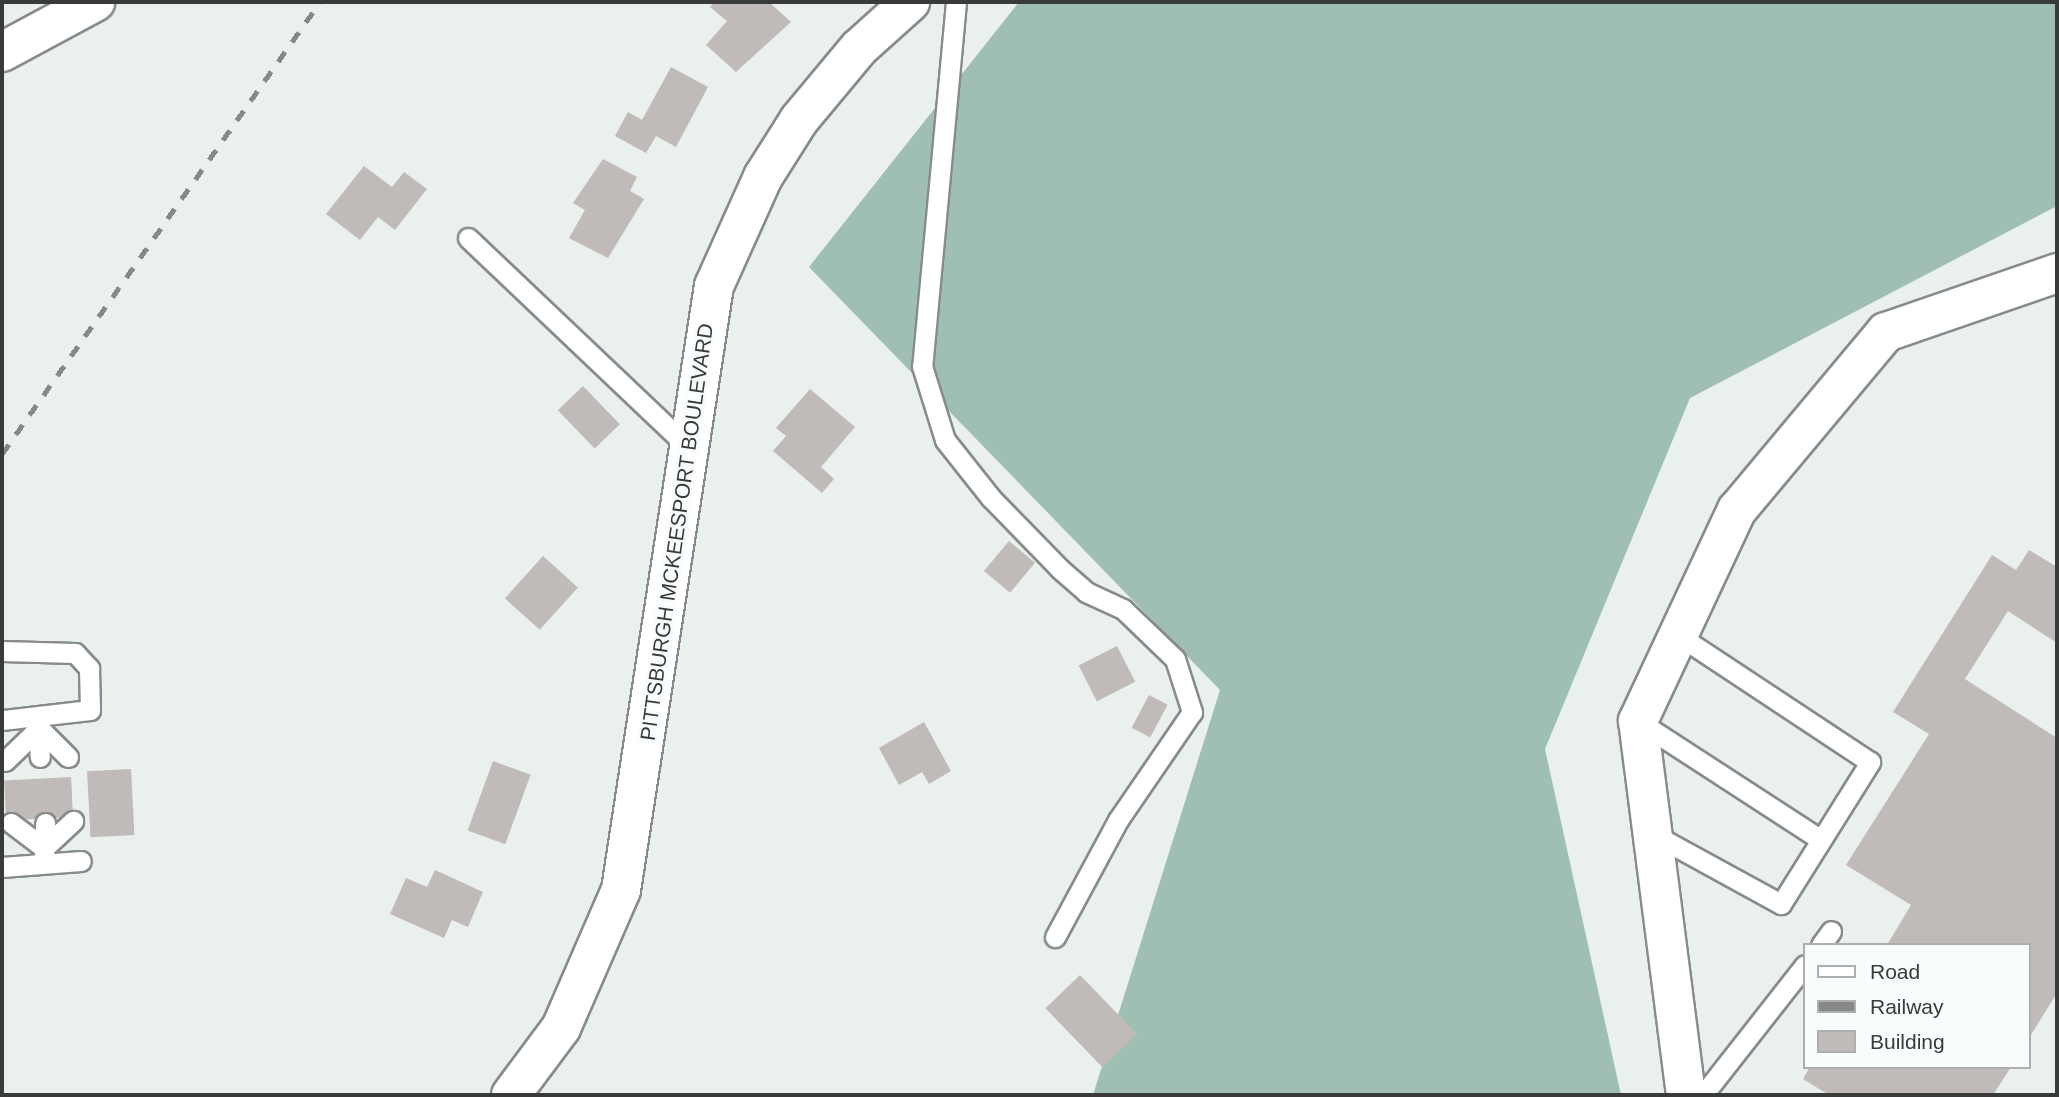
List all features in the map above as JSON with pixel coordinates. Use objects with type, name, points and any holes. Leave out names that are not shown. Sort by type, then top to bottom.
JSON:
[{"type":"main road","points":[[2,52],[94,2]]},
{"type":"main road","name":"PITTSBURGH MCKEESPORT BOULEVARD","points":[[510,1095],[561,1028],[621,890],[634,834],[686,445],[714,286],[763,177],[859,48],[910,2]]},
{"type":"main road","points":[[1686,1095],[1638,721],[1737,510],[1886,331],[2057,274]]},
{"type":"lane","points":[[956,2],[922,366],[945,440],[991,498],[1060,569],[1086,592],[1123,609],[1175,659],[1192,712],[1118,820],[1055,937]]},
{"type":"lane","points":[[468,238],[686,445]]},
{"type":"lane","points":[[1653,834],[1781,904],[1870,762],[1678,635]]},
{"type":"lane","points":[[2,651],[75,653],[89,668],[90,710],[38,722],[2,720]]},
{"type":"lane","points":[[1638,721],[1821,840]]},
{"type":"lane","points":[[38,722],[40,757]]},
{"type":"lane","points":[[38,722],[68,757]]},
{"type":"lane","points":[[5,761],[38,722]]},
{"type":"lane","points":[[44,856],[73,821]]},
{"type":"lane","points":[[44,856],[45,822]]},
{"type":"lane","points":[[11,823],[44,856]]},
{"type":"lane","points":[[2,867],[44,856],[81,861]]},
{"type":"lane","points":[[1703,1095],[1804,966]]},
{"type":"green space","points":[[1019,2],[2057,2],[2057,206],[1690,398],[1545,749],[1621,1095],[1093,1095],[1220,690],[809,267]]},
{"type":"building","points":[[714,2],[769,2],[791,22],[736,72],[706,45],[727,21],[710,7]]},
{"type":"building","points":[[671,67],[708,87],[676,147],[656,136],[646,153],[615,136],[628,112],[642,120]]},
{"type":"building","points":[[603,159],[637,177],[630,191],[644,199],[608,258],[569,238],[585,210],[573,203]]},
{"type":"building","points":[[364,166],[392,187],[404,172],[427,189],[395,230],[378,217],[360,240],[326,214]]},
{"type":"building","points":[[583,386],[620,424],[595,448],[558,410]]},
{"type":"building","points":[[810,389],[855,427],[821,467],[834,479],[822,493],[773,451],[786,436],[776,428]]},
{"type":"building","points":[[1009,541],[1035,563],[1010,593],[984,571]]},
{"type":"building","points":[[2029,550],[2057,567],[2057,643],[2008,611],[1965,679],[2057,738],[2057,993],[2031,1035],[2031,943],[1888,943],[1911,905],[1846,865],[1929,734],[1893,712],[1992,555],[2016,570]]},
{"type":"building","points":[[543,556],[578,587],[540,630],[505,598]]},
{"type":"building","points":[[1117,646],[1135,682],[1097,701],[1079,666]]},
{"type":"building","points":[[1149,695],[1168,705],[1150,738],[1132,728]]},
{"type":"building","points":[[924,722],[951,771],[929,784],[922,772],[899,785],[879,748]]},
{"type":"building","points":[[493,761],[531,775],[505,844],[468,831]]},
{"type":"building","points":[[131,769],[134,835],[91,837],[87,771]]},
{"type":"building","points":[[71,777],[73,817],[6,820],[4,781]]},
{"type":"building","points":[[435,870],[483,892],[468,927],[452,920],[444,938],[390,914],[406,878],[427,887]]},
{"type":"building","points":[[1080,975],[1137,1034],[1102,1067],[1045,1008]]},
{"type":"building","points":[[1809,1069],[2010,1069],[1993,1095],[1829,1095],[1803,1079]]},
{"type":"railway","points":[[2,454],[320,2]]}]
